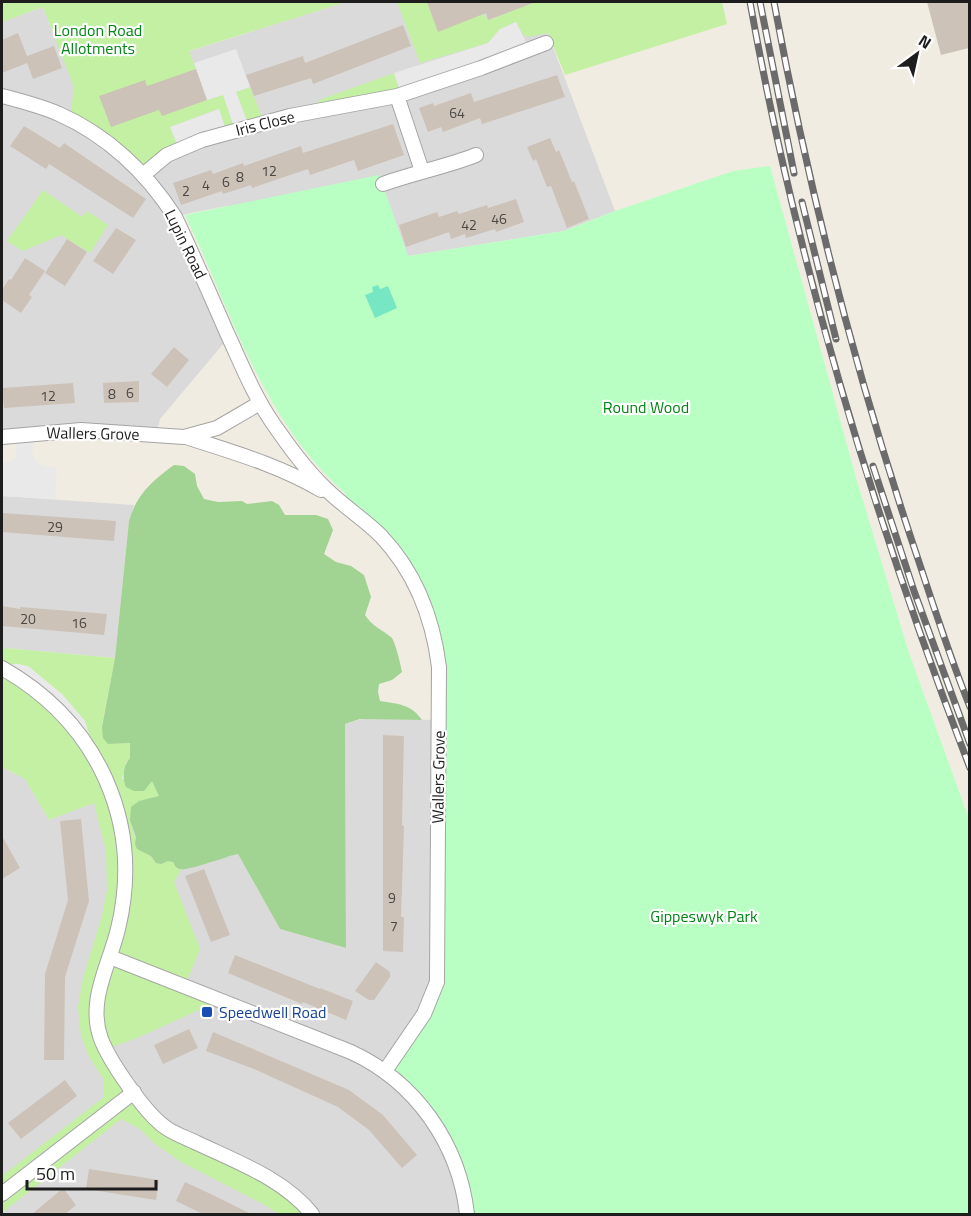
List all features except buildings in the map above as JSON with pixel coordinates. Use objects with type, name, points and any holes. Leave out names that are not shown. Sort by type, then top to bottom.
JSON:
[{"type":"street","name":"Iris Close","points":[[143,175],[158,161],[173,152],[202,140],[290,116],[397,96],[481,69],[546,43]]},
{"type":"street","name":"Lupin Road","points":[[2,96],[70,119],[108,144],[143,175],[161,196],[175,217],[243,371],[260,403]]},
{"type":"street","points":[[397,96],[422,171]]},
{"type":"street","points":[[383,184],[422,171],[442,168],[476,155]]},
{"type":"street","name":"Wallers Grove","points":[[184,437],[216,428],[260,403],[301,461],[340,501],[381,536],[402,562],[428,615],[439,667],[437,982],[424,1014],[385,1071]]},
{"type":"street","name":"Wallers Grove","points":[[2,437],[81,430],[184,437],[279,469],[340,501]]},
{"type":"street","points":[[2,668],[42,695],[71,724],[97,758],[106,777],[117,812],[124,848],[126,875],[122,910],[98,992],[97,1023],[106,1049],[134,1092],[164,1127],[264,1176],[288,1191],[312,1215]]},
{"type":"street","points":[[110,957],[351,1052],[385,1071],[422,1106],[445,1138],[460,1177],[467,1215]]},
{"type":"street","points":[[2,1194],[134,1092]]},
{"type":"shaded area","points":[[346,2],[536,2],[615,211],[564,231],[408,256],[226,206],[176,216],[224,343],[160,419],[156,435],[2,437],[2,22],[43,7],[75,87]]},
{"type":"shaded area","points":[[516,22],[530,50],[401,94],[394,73],[488,43],[500,29]]},
{"type":"shaded area","points":[[236,49],[250,87],[236,92],[249,126],[235,130],[223,95],[207,100],[194,63]]},
{"type":"shaded area","points":[[219,109],[227,133],[179,149],[170,127]]},
{"type":"shaded area","points":[[35,433],[32,452],[35,461],[43,466],[57,468],[55,499],[2,496],[2,464],[16,457],[17,435]]},
{"type":"shaded area","points":[[2,496],[134,505],[129,521],[115,658],[5,648],[2,656]]},
{"type":"shaded area","points":[[5,664],[28,666],[62,694],[85,721],[97,758]]},
{"type":"shaded area","points":[[362,719],[439,720],[435,1123],[467,1214],[2,1214],[2,767],[25,779],[49,820],[112,796],[210,861],[238,854],[280,929],[346,948],[345,724]]},
{"type":"green space","name":"London Road Allotments","points":[[2,2],[346,2],[189,51],[207,100],[223,95],[235,130],[227,133],[218,109],[170,127],[179,149],[143,175],[70,119],[74,87],[43,7],[2,22]]},
{"type":"green space","points":[[397,2],[427,2],[438,31],[483,14],[489,20],[535,2],[722,2],[727,24],[565,75],[548,33],[528,37],[523,35],[516,22],[500,29],[488,43],[420,63]]},
{"type":"green space","points":[[394,73],[401,94],[314,112],[319,100]]},
{"type":"green space","points":[[250,87],[264,122],[249,126],[236,92]]},
{"type":"green space","name":"Gippeswyk Park","points":[[770,166],[855,474],[909,653],[969,819],[969,1214],[467,1214],[452,1153],[385,1071],[430,1003],[439,705],[421,599],[359,508],[345,497],[346,494],[317,465],[292,433],[271,399],[234,327],[185,215],[379,175],[408,256],[564,231],[733,171]]},
{"type":"green space","points":[[43,190],[82,217],[87,211],[108,225],[90,253],[61,235],[23,251],[7,241]]},
{"type":"green space","points":[[378,285],[380,289],[388,286],[397,308],[375,318],[365,295],[373,292],[372,287]]},
{"type":"green space","points":[[174,465],[184,466],[195,474],[197,486],[204,499],[218,502],[242,501],[247,504],[272,501],[279,505],[285,515],[316,515],[328,519],[333,530],[324,554],[336,562],[351,566],[364,575],[371,597],[365,615],[374,625],[391,637],[398,653],[402,672],[392,680],[379,684],[380,701],[409,708],[422,720],[360,719],[345,724],[346,948],[280,929],[238,854],[179,869],[173,862],[156,863],[151,856],[137,849],[135,844],[136,837],[130,820],[131,807],[139,801],[159,796],[152,781],[144,791],[134,791],[126,787],[124,772],[130,758],[130,743],[108,744],[103,738],[102,727],[115,658],[129,521],[136,503],[146,489]]},
{"type":"green space","points":[[5,648],[115,658],[102,726],[109,744],[130,743],[130,758],[126,762],[122,779],[152,780],[160,797],[139,801],[132,830],[137,840],[156,863],[173,862],[181,870],[174,882],[200,949],[185,986],[215,999],[210,1005],[137,1038],[106,1049],[149,1112],[225,1156],[312,1214],[279,1214],[181,1162],[155,1144],[140,1129],[121,1119],[2,1213],[2,1176],[104,1097],[103,1078],[89,1057],[81,1035],[78,1007],[83,978],[102,916],[107,890],[106,851],[94,803],[49,820],[25,779],[2,767],[2,656]]},
{"type":"railway","points":[[750,2],[791,198],[842,390],[902,580],[970,768]]},
{"type":"railway","points":[[760,2],[794,173]]},
{"type":"railway","points":[[774,2],[819,214],[855,354],[896,493],[943,635],[970,707]]},
{"type":"railway","points":[[802,202],[836,339]]},
{"type":"railway","points":[[873,466],[914,591],[970,744]]},
{"type":"place","name":"Speedwell Road","points":[[207,1012]]},
{"type":"park label","name":"Round Wood","points":[[646,407]]}]
